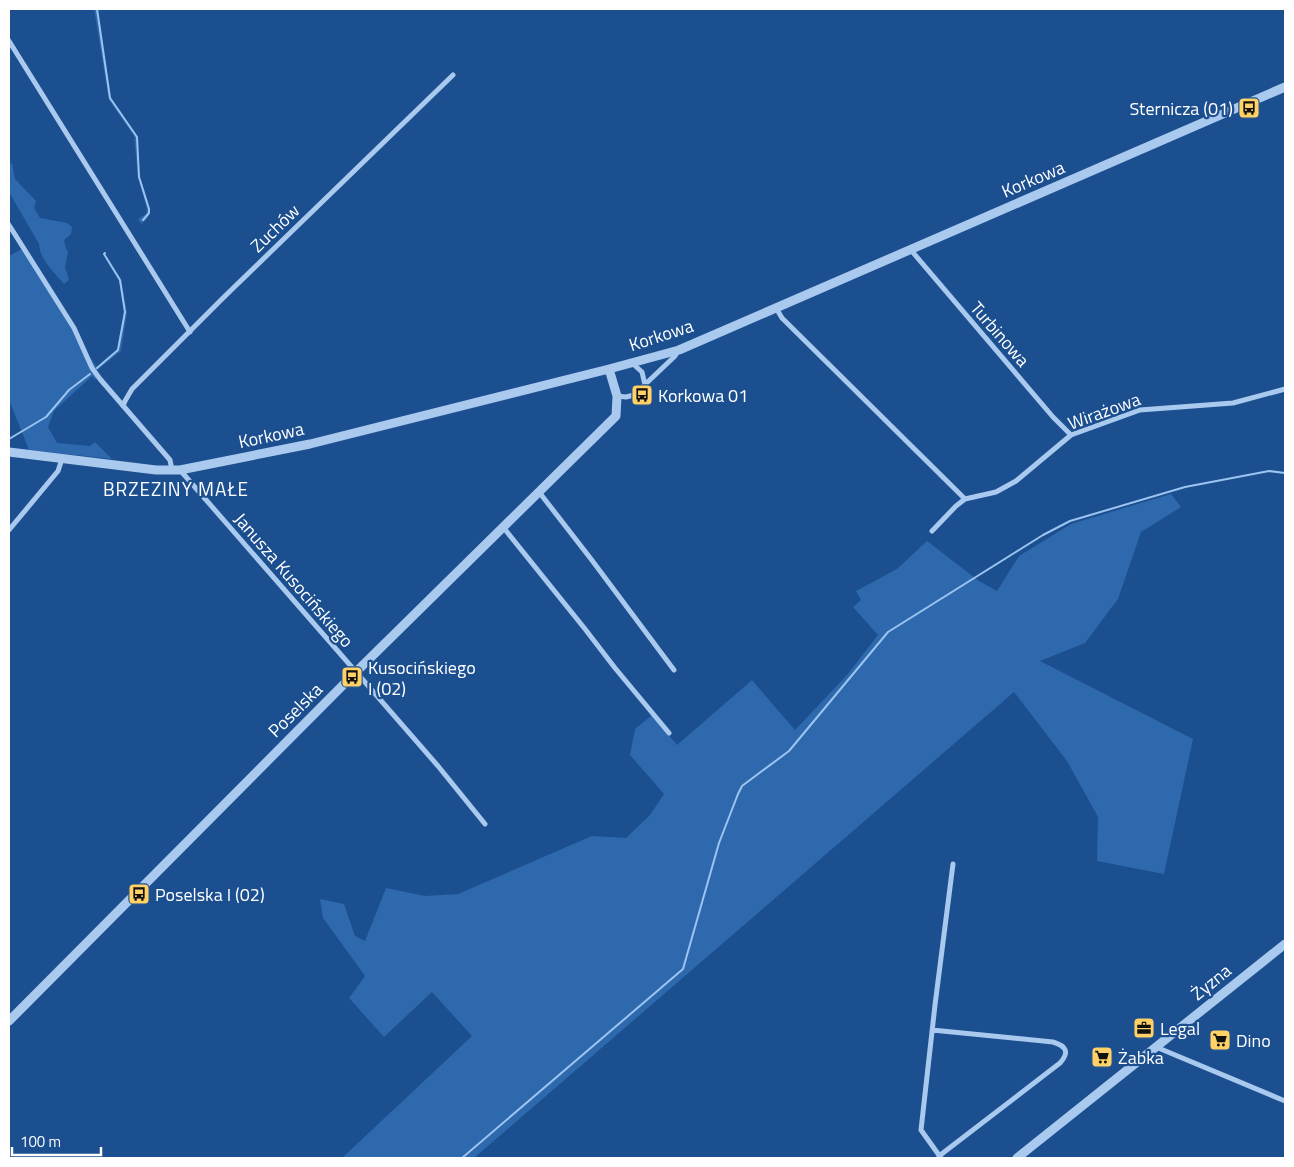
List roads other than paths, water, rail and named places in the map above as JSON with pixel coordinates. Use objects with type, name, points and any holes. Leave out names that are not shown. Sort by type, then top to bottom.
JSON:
[{"type":"street","points":[[9,41],[190,332]]},
{"type":"street","name":"Zuchów","points":[[123,406],[132,389],[453,75]]},
{"type":"street","name":"Korkowa","points":[[9,452],[156,470],[176,470],[310,444],[679,350],[1285,87]]},
{"type":"street","name":"Janusza Kusocińskiego","points":[[9,225],[74,328],[92,368],[170,460],[176,470],[356,672],[438,766],[485,824]]},
{"type":"street","name":"Turbinowa","points":[[910,250],[1040,403],[1071,436]]},
{"type":"street","points":[[776,308],[782,318],[965,499]]},
{"type":"street","points":[[617,396],[630,397],[634,395],[679,350]]},
{"type":"street","points":[[632,363],[642,372],[645,385]]},
{"type":"street","name":"Poselska","points":[[9,1021],[356,672],[616,416],[617,396],[609,369]]},
{"type":"street","name":"Wirażowa","points":[[932,531],[965,499],[996,492],[1016,481],[1071,436],[1140,410],[1233,403],[1285,388]]},
{"type":"street","points":[[9,530],[58,471],[62,458]]},
{"type":"street","points":[[539,492],[674,670]]},
{"type":"street","points":[[503,527],[669,733]]},
{"type":"street","points":[[932,1030],[1053,1042],[1061,1044],[1066,1052],[1060,1063],[940,1157],[921,1130],[932,1030],[953,864]]},
{"type":"street","name":"Żyzna","points":[[1017,1158],[1285,944]]},
{"type":"street","points":[[1156,1047],[1285,1101]]},
{"type":"waterway","points":[[97,9],[110,98],[137,137],[139,177],[149,209],[149,213],[143,220]]},
{"type":"waterway","points":[[97,368],[118,350],[125,312],[120,280],[105,253]]},
{"type":"waterway","points":[[9,439],[46,417],[69,390],[90,374]]},
{"type":"waterway","points":[[462,1158],[683,969],[719,843],[742,786],[789,751],[888,632],[1043,535],[1070,521],[1185,487],[1269,471],[1285,473]]},
{"type":"place","name":"Sternicza (01)","points":[[1249,108]]},
{"type":"place","name":"Korkowa 01","points":[[642,395]]},
{"type":"place","name":"Kusocińskiego I (02)","points":[[352,677]]},
{"type":"place","name":"Poselska I (02)","points":[[139,894]]},
{"type":"place","name":"Legal","points":[[1144,1028]]},
{"type":"place","name":"Dino","points":[[1220,1040]]},
{"type":"place","name":"Żabka","points":[[1102,1057]]},
{"type":"district","name":"BRZEZINY MAŁE","points":[[176,488]]}]
